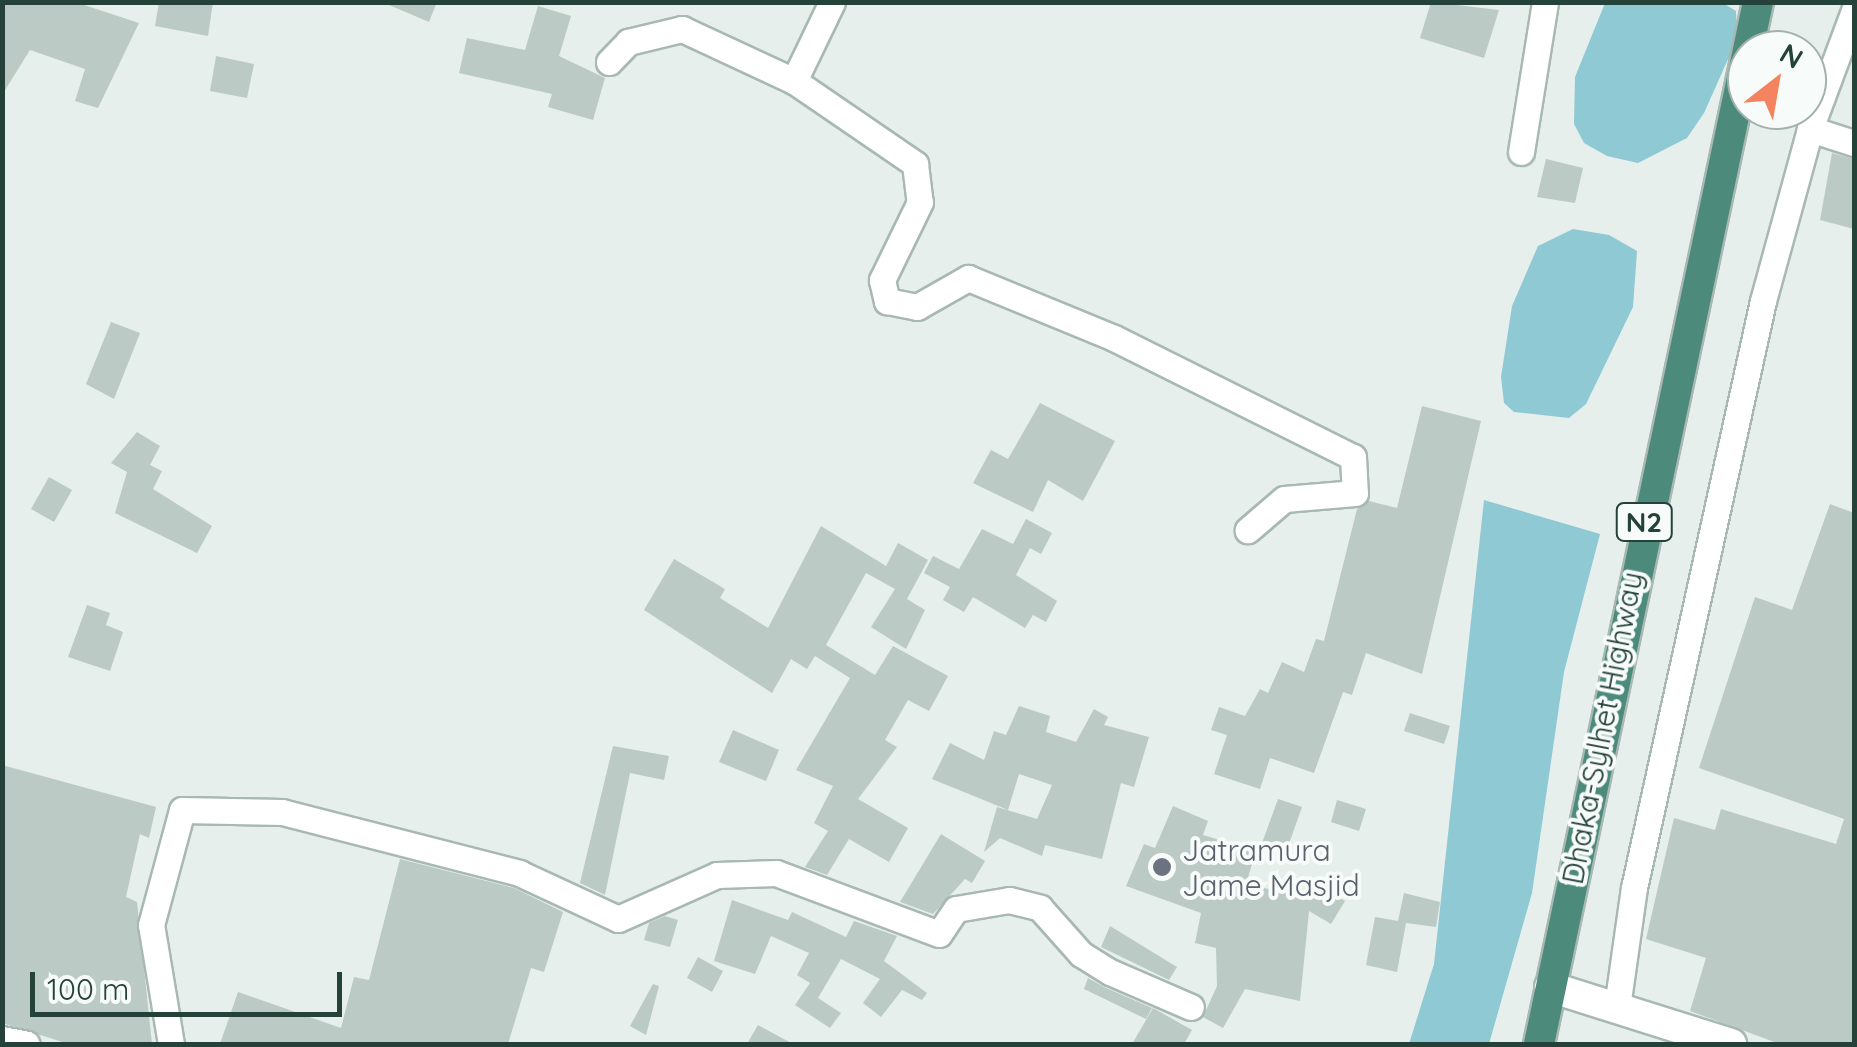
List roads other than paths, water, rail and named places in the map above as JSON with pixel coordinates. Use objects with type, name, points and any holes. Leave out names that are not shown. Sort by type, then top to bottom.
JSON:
[{"type":"highway","name":"Dhaka-Sylhet Highway","points":[[1539,1044],[1758,2]]},
{"type":"street","points":[[794,81],[832,2]]},
{"type":"street","points":[[1521,152],[1545,2]]},
{"type":"street","points":[[1827,85],[1853,17]]},
{"type":"street","points":[[609,62],[628,42],[682,29],[794,81],[915,164],[920,202],[882,280],[887,301],[916,307],[968,278],[1114,338],[1353,457],[1354,493],[1284,499],[1248,530]]},
{"type":"street","points":[[1617,1007],[1634,888],[1763,301],[1810,130]]},
{"type":"street","points":[[1813,130],[1854,144]]},
{"type":"street","points":[[171,1044],[151,925],[182,810],[282,812],[519,874],[618,919],[717,875],[776,873],[939,934],[956,909],[1010,900],[1040,908],[1080,954],[1110,972],[1191,1007]]},
{"type":"street","points":[[1550,986],[1731,1044]]},
{"type":"street","points":[[2,1039],[27,1044]]},
{"type":"water","points":[[1605,3],[1723,3],[1736,11],[1737,30],[1727,30],[1727,61],[1704,113],[1687,138],[1638,163],[1607,156],[1584,143],[1574,124],[1575,77]]},
{"type":"water","points":[[1573,229],[1609,235],[1637,251],[1633,307],[1586,404],[1569,418],[1514,412],[1504,403],[1501,377],[1512,306],[1538,246]]},
{"type":"water","points":[[1484,500],[1600,534],[1564,672],[1532,893],[1489,1044],[1409,1044],[1434,964]]},
{"type":"place","name":"Jatramura Jame Masjid","points":[[1162,867]]}]
